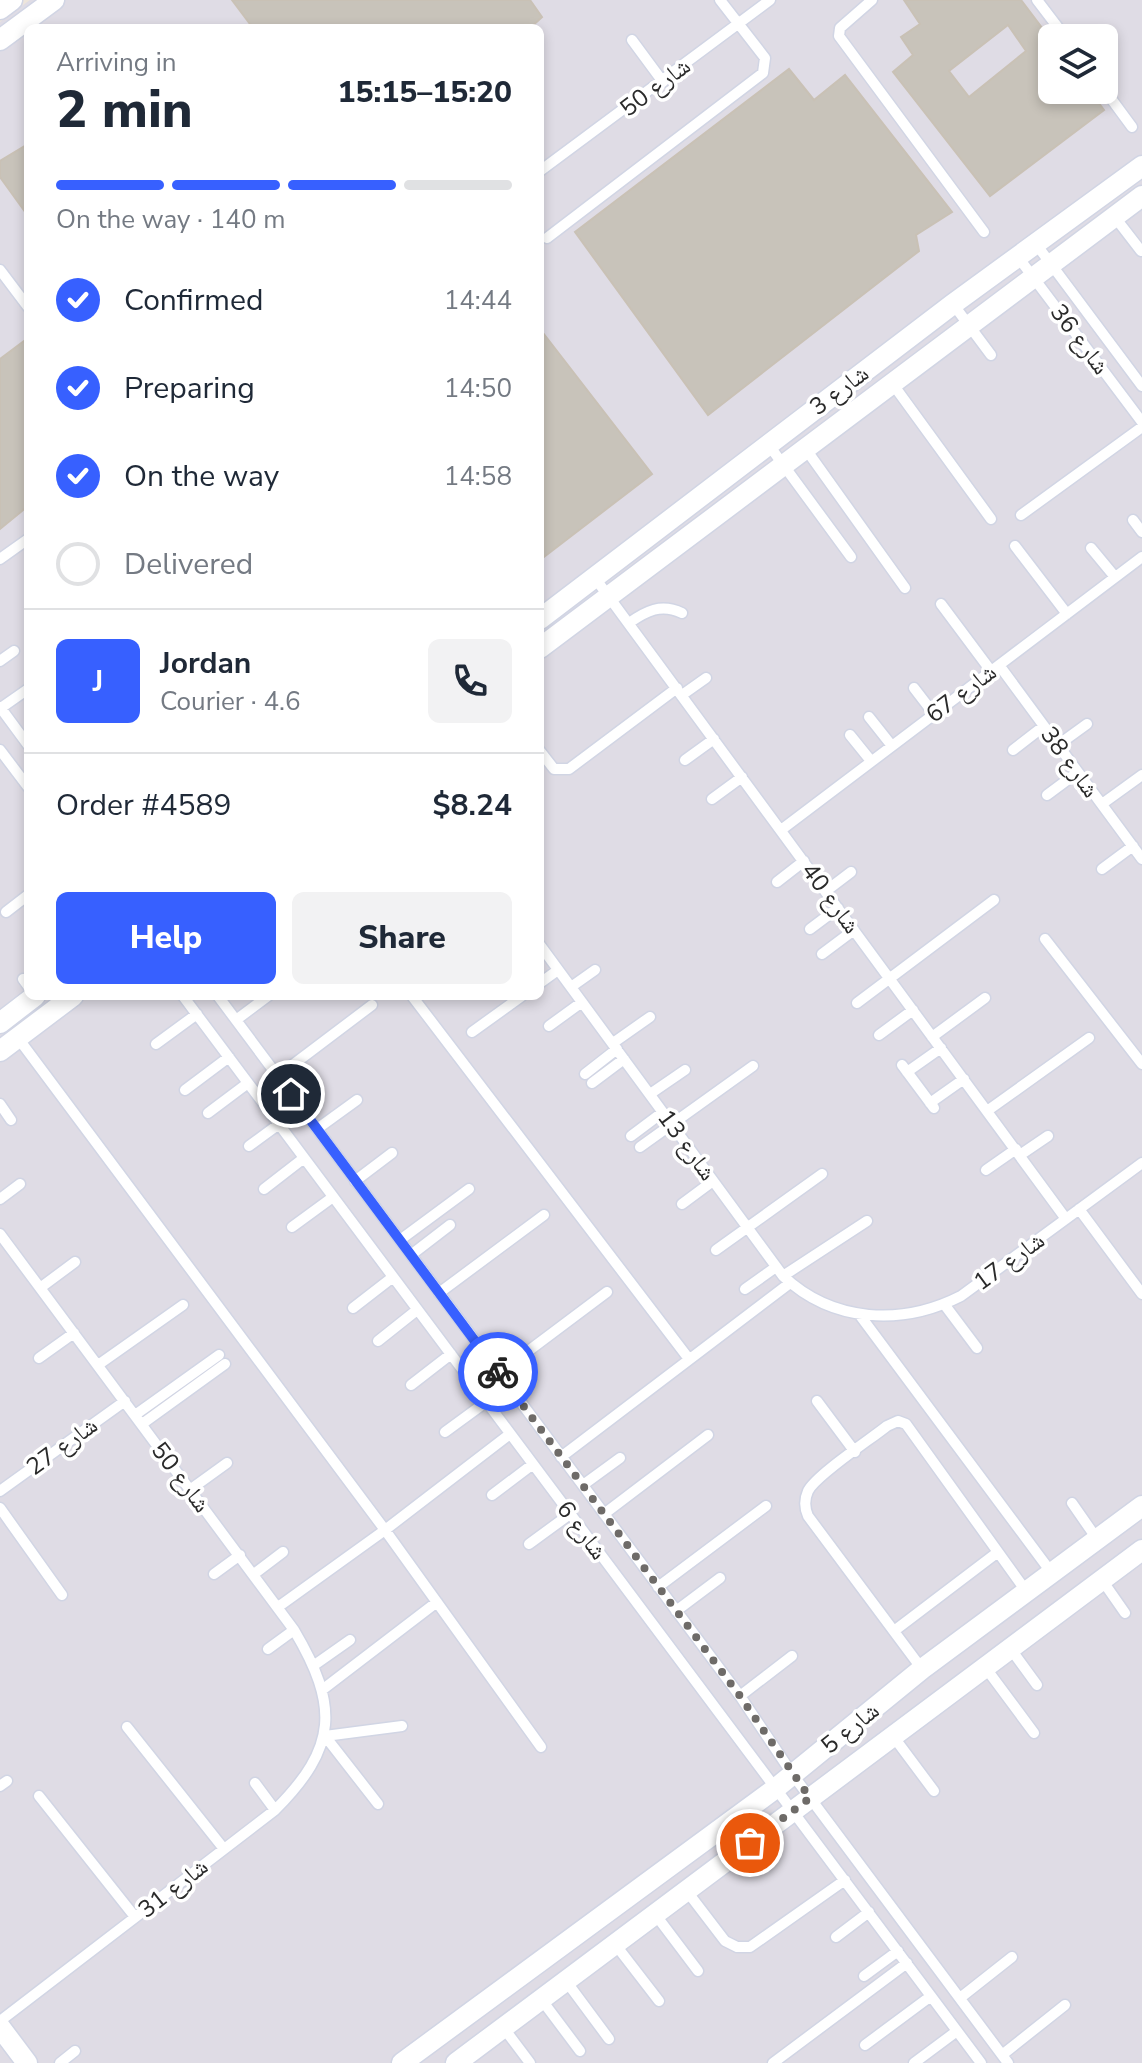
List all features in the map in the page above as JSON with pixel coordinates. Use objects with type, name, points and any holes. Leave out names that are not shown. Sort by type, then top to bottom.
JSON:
[{"type":"street","points":[[0,9],[12,0]]},
{"type":"street","points":[[0,40],[54,0]]},
{"type":"street","name":"شارع 3","points":[[544,616],[953,304],[1142,166]]},
{"type":"street","name":"شارع 3","points":[[544,645],[1142,196]]},
{"type":"street","points":[[1,1021],[30,1000]]},
{"type":"street","points":[[0,1051],[68,1000]]},
{"type":"street","name":"شارع 5","points":[[402,2063],[776,1788],[922,1669],[1142,1506]]},
{"type":"street","points":[[1097,1539],[1110,1574]]},
{"type":"street","name":"شارع 5","points":[[461,2062],[503,2027],[1142,1550]]},
{"type":"street","points":[[0,2027],[27,2063]]},
{"type":"lane","points":[[547,238],[760,77],[765,68],[765,58],[720,0]]},
{"type":"lane","name":"شارع 50","points":[[544,168],[770,0]]},
{"type":"lane","points":[[872,0],[840,28],[839,36],[984,232]]},
{"type":"lane","points":[[1037,0],[1055,24]]},
{"type":"lane","points":[[632,40],[663,82]]},
{"type":"lane","points":[[1115,104],[1132,127]]},
{"type":"lane","points":[[1114,216],[1141,251]]},
{"type":"lane","name":"شارع 36","points":[[1036,244],[1142,386]]},
{"type":"lane","name":"شارع 36","points":[[1018,257],[1142,424]]},
{"type":"lane","points":[[0,270],[24,302]]},
{"type":"lane","points":[[953,304],[991,355]]},
{"type":"lane","points":[[892,383],[991,519]]},
{"type":"lane","points":[[1021,515],[1142,424]]},
{"type":"lane","points":[[768,444],[851,557]]},
{"type":"lane","points":[[805,448],[905,588]]},
{"type":"lane","points":[[1133,520],[1142,532]]},
{"type":"lane","points":[[0,559],[24,542]]},
{"type":"lane","points":[[1015,546],[1067,614]]},
{"type":"lane","points":[[1091,548],[1115,577]]},
{"type":"lane","name":"شارع 67","points":[[781,830],[1142,557]]},
{"type":"lane","name":"شارع 40","points":[[595,578],[1066,1219]]},
{"type":"lane","name":"شارع 38","points":[[941,604],[1044,726],[1142,859]]},
{"type":"lane","points":[[629,623],[643,613],[659,608],[682,613]]},
{"type":"lane","points":[[0,661],[14,651]]},
{"type":"lane","points":[[544,756],[554,769],[569,769],[680,692],[706,678]]},
{"type":"lane","points":[[914,688],[934,714]]},
{"type":"lane","points":[[24,692],[1,708],[24,740]]},
{"type":"lane","points":[[869,717],[892,746]]},
{"type":"lane","points":[[1058,745],[1087,724]]},
{"type":"lane","points":[[1013,750],[1044,726]]},
{"type":"lane","points":[[850,735],[871,761]]},
{"type":"lane","points":[[685,760],[714,739]]},
{"type":"lane","points":[[0,750],[24,780]]},
{"type":"lane","points":[[1047,795],[1078,772]]},
{"type":"lane","points":[[1102,804],[1142,775]]},
{"type":"lane","points":[[712,799],[742,777]]},
{"type":"lane","points":[[1102,869],[1133,846]]},
{"type":"lane","points":[[777,882],[804,861]]},
{"type":"lane","points":[[826,891],[851,872]]},
{"type":"lane","points":[[6,912],[24,898]]},
{"type":"lane","points":[[857,1003],[994,900]]},
{"type":"lane","points":[[810,929],[838,908]]},
{"type":"lane","points":[[822,954],[854,930]]},
{"type":"lane","points":[[1045,939],[1142,1064]]},
{"type":"lane","name":"شارع 13","points":[[544,951],[783,1275],[811,1297],[834,1308],[859,1314]]},
{"type":"lane","points":[[544,980],[558,970]]},
{"type":"lane","points":[[571,987],[595,970]]},
{"type":"lane","points":[[932,1037],[985,998]]},
{"type":"lane","name":"شارع 6","points":[[186,1000],[981,2063]]},
{"type":"lane","name":"شارع 6","points":[[221,1000],[740,1696],[793,1775],[1005,2059]]},
{"type":"lane","points":[[236,1020],[263,1000]]},
{"type":"lane","points":[[415,1000],[689,1359]]},
{"type":"lane","points":[[472,1032],[516,1000]]},
{"type":"lane","points":[[549,1026],[582,1002]]},
{"type":"lane","points":[[278,1076],[372,1005]]},
{"type":"lane","points":[[879,1035],[913,1010]]},
{"type":"lane","points":[[156,1044],[197,1014]]},
{"type":"lane","points":[[588,1078],[650,1017]]},
{"type":"lane","points":[[18,1038],[385,1530],[541,1747]]},
{"type":"lane","points":[[987,1111],[1089,1038]]},
{"type":"lane","points":[[941,1048],[905,1069],[932,1106],[964,1079]]},
{"type":"lane","points":[[185,1090],[229,1057]]},
{"type":"lane","points":[[640,1147],[753,1066]]},
{"type":"lane","points":[[650,1094],[685,1070]]},
{"type":"lane","points":[[208,1113],[248,1083]]},
{"type":"lane","points":[[317,1129],[357,1100]]},
{"type":"lane","points":[[0,1104],[11,1120]]},
{"type":"lane","points":[[631,1136],[663,1112]]},
{"type":"lane","points":[[249,1146],[279,1124]]},
{"type":"lane","points":[[986,1170],[1048,1136]]},
{"type":"lane","points":[[355,1181],[392,1153]]},
{"type":"lane","points":[[264,1189],[304,1158]]},
{"type":"lane","name":"شارع 17","points":[[859,1314],[902,1316],[961,1296],[1142,1163]]},
{"type":"lane","points":[[716,1250],[822,1174]]},
{"type":"lane","points":[[682,1204],[713,1181]]},
{"type":"lane","points":[[0,1199],[20,1184]]},
{"type":"lane","points":[[400,1240],[469,1189]]},
{"type":"lane","points":[[292,1227],[333,1197]]},
{"type":"lane","points":[[1079,1209],[1142,1294]]},
{"type":"lane","points":[[439,1293],[544,1215]]},
{"type":"lane","points":[[561,1457],[689,1359],[783,1275],[867,1221]]},
{"type":"lane","points":[[411,1255],[450,1225]]},
{"type":"lane","name":"شارع 50","points":[[0,1234],[294,1630],[322,1690],[326,1712],[325,1736]]},
{"type":"lane","points":[[40,1288],[75,1262]]},
{"type":"lane","points":[[745,1289],[783,1275]]},
{"type":"lane","points":[[353,1308],[393,1277]]},
{"type":"lane","points":[[499,1373],[607,1292]]},
{"type":"lane","points":[[944,1304],[977,1348]]},
{"type":"lane","points":[[98,1365],[183,1305]]},
{"type":"lane","points":[[378,1341],[417,1310]]},
{"type":"lane","points":[[859,1314],[1051,1572]]},
{"type":"lane","points":[[39,1358],[74,1333]]},
{"type":"lane","points":[[411,1385],[451,1354]]},
{"type":"lane","points":[[138,1419],[222,1360]]},
{"type":"lane","name":"شارع 27","points":[[0,1491],[125,1401]]},
{"type":"lane","points":[[817,1401],[855,1452]]},
{"type":"lane","points":[[445,1432],[486,1402]]},
{"type":"lane","points":[[922,1669],[805,1509],[812,1485],[894,1422],[906,1424],[1026,1591]]},
{"type":"lane","points":[[278,1607],[510,1434]]},
{"type":"lane","points":[[604,1514],[708,1435]]},
{"type":"lane","points":[[583,1485],[620,1458]]},
{"type":"lane","points":[[191,1489],[227,1463]]},
{"type":"lane","points":[[492,1495],[533,1464]]},
{"type":"lane","points":[[1072,1503],[1097,1539]]},
{"type":"lane","points":[[658,1587],[766,1506]]},
{"type":"lane","points":[[0,1508],[62,1595]]},
{"type":"lane","points":[[529,1544],[570,1514]]},
{"type":"lane","points":[[254,1574],[283,1552]]},
{"type":"lane","points":[[894,1631],[998,1552]]},
{"type":"lane","points":[[214,1574],[240,1555]]},
{"type":"lane","points":[[1110,1574],[1125,1613]]},
{"type":"lane","points":[[676,1611],[720,1578]]},
{"type":"lane","points":[[322,1690],[437,1602]]},
{"type":"lane","points":[[268,1649],[294,1630]]},
{"type":"lane","points":[[313,1666],[350,1640]]},
{"type":"lane","points":[[1010,1648],[1037,1685]]},
{"type":"lane","points":[[740,1696],[792,1656]]},
{"type":"lane","points":[[985,1667],[1034,1733]]},
{"type":"lane","points":[[325,1736],[402,1726]]},
{"type":"lane","points":[[127,1727],[224,1849]]},
{"type":"lane","points":[[325,1736],[378,1804]]},
{"type":"lane","name":"شارع 31","points":[[0,2021],[275,1810],[306,1776],[325,1736]]},
{"type":"lane","points":[[893,1736],[934,1791]]},
{"type":"lane","points":[[255,1783],[275,1810]]},
{"type":"lane","points":[[39,1796],[135,1917]]},
{"type":"lane","points":[[686,1890],[725,1941],[737,1947],[750,1947],[845,1880]]},
{"type":"lane","points":[[836,1937],[869,1912]]},
{"type":"lane","points":[[655,1914],[698,1971]]},
{"type":"lane","points":[[615,1944],[659,2001]]},
{"type":"lane","points":[[864,1976],[898,1951]]},
{"type":"lane","points":[[960,1998],[1012,1957]]},
{"type":"lane","points":[[773,2063],[907,1963]]},
{"type":"lane","points":[[566,1981],[609,2039]]},
{"type":"lane","points":[[865,2045],[931,1996]]},
{"type":"lane","points":[[541,1999],[580,2051]]},
{"type":"lane","points":[[1005,2059],[1065,2005]]},
{"type":"lane","points":[[503,2027],[530,2063]]},
{"type":"lane","points":[[914,2063],[957,2031]]},
{"type":"lane","points":[[60,2063],[75,2051]]},
{"type":"shaded area","points":[[30,0],[1142,0],[1142,2063],[0,2063],[0,22]]},
{"type":"building","points":[[232,0],[530,0],[542,17],[534,24],[250,24]]},
{"type":"building","points":[[904,0],[1021,0],[1039,24],[1038,104],[1100,104],[1104,110],[990,196],[893,72],[913,55],[901,37],[920,24]],"holes":[[[1008,25],[1026,51],[969,97],[949,71]]]},
{"type":"building","points":[[789,69],[814,100],[845,75],[952,212],[916,235],[919,251],[708,415],[575,232]]},
{"type":"building","points":[[24,146],[24,210],[0,177],[0,161]]},
{"type":"building","points":[[544,334],[652,474],[544,557]]},
{"type":"building","points":[[24,341],[24,509],[0,529],[0,359]]},
{"type":"way so far","points":[[498,1372],[740,1696],[810,1798],[750,1843]]},
{"type":"route","points":[[291,1094],[498,1372]]}]
